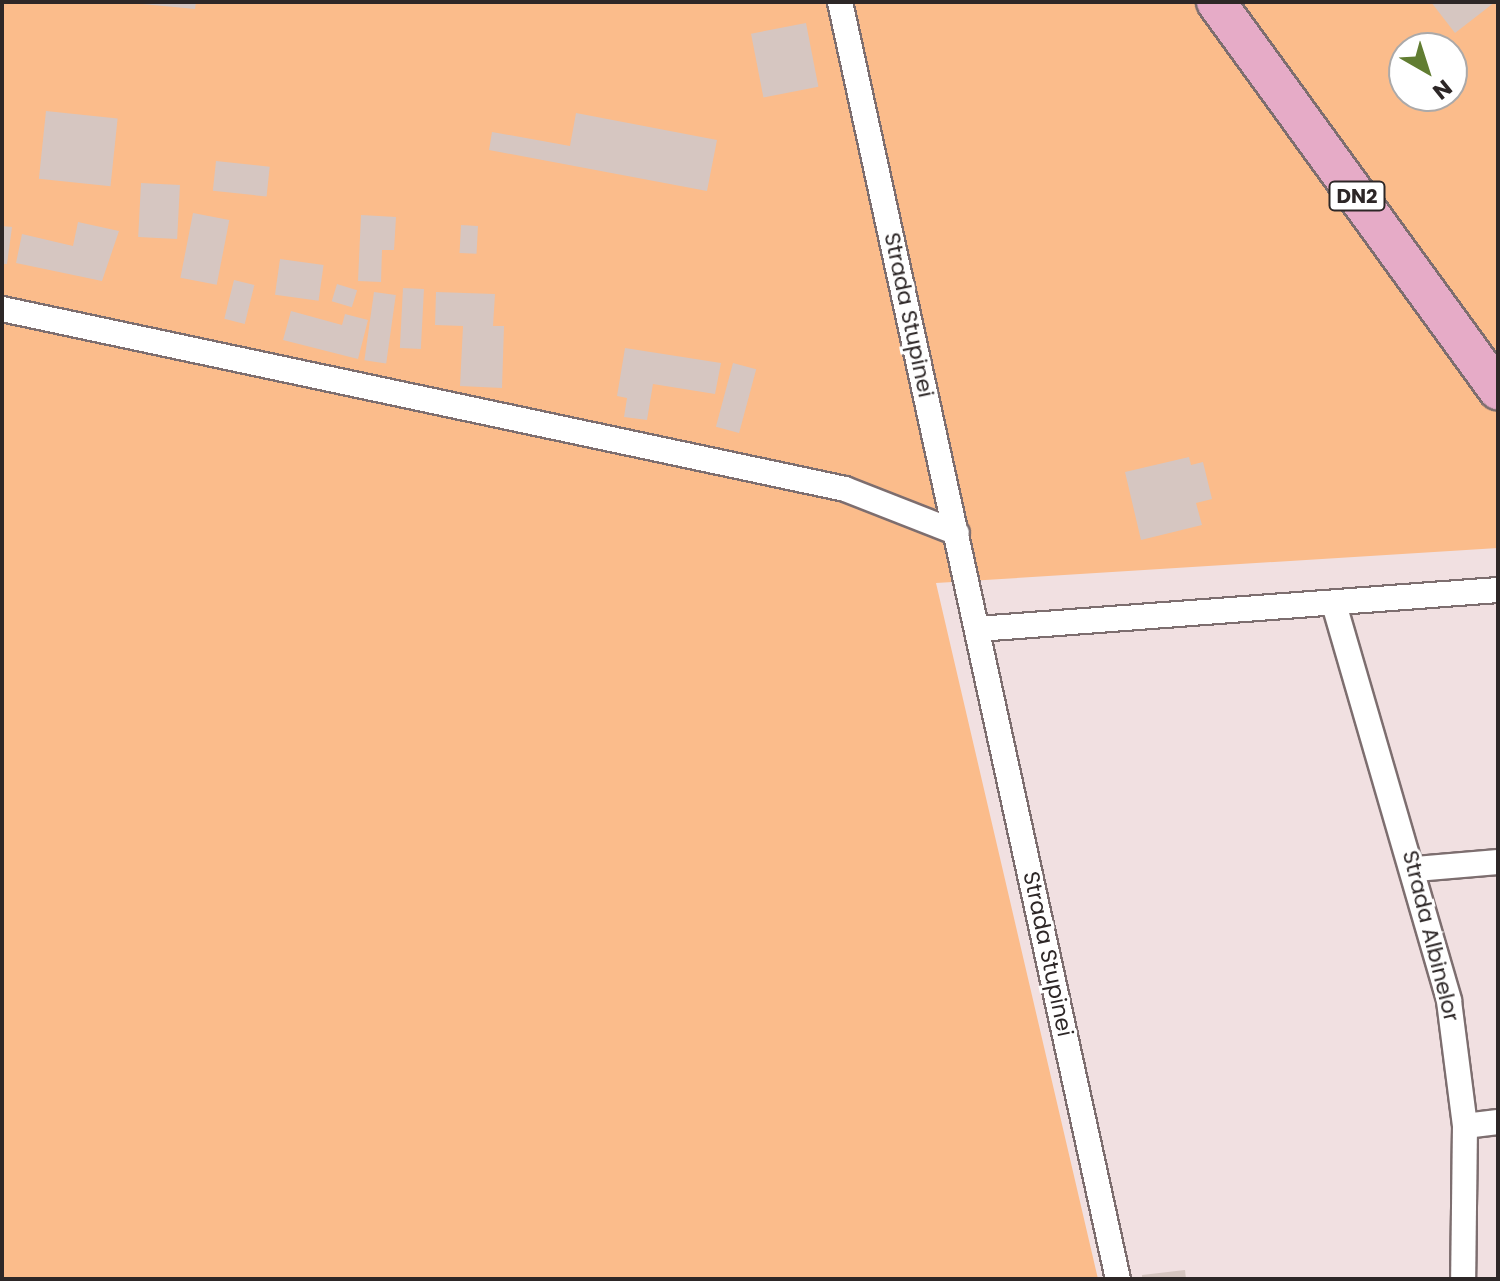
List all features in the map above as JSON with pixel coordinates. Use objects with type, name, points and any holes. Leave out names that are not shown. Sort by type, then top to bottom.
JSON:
[{"type":"main road","name":"DN2","points":[[1216,2],[1498,390]]},
{"type":"street","name":"Strada Stupinei","points":[[840,2],[1118,1279]]},
{"type":"street","points":[[2,309],[845,489],[957,533]]},
{"type":"street","points":[[978,629],[1498,590]]},
{"type":"street","name":"Strada Albinelor","points":[[1334,604],[1416,869],[1449,1001],[1465,1126],[1463,1279]]},
{"type":"street","points":[[1416,869],[1498,862]]},
{"type":"street","points":[[1465,1126],[1498,1122]]},
{"type":"shaded area","points":[[2,2],[1498,2],[1498,548],[936,583],[1098,1279],[2,1279]]},
{"type":"building","points":[[121,2],[196,2],[195,9]]},
{"type":"building","points":[[1431,2],[1495,2],[1456,32]]},
{"type":"building","points":[[806,23],[818,87],[763,97],[751,34]]},
{"type":"building","points":[[46,111],[118,119],[110,186],[39,179]]},
{"type":"building","points":[[576,113],[717,140],[707,191],[489,150],[492,132],[570,146]]},
{"type":"building","points":[[216,161],[270,167],[267,196],[213,191]]},
{"type":"building","points":[[141,183],[180,185],[177,239],[138,237]]},
{"type":"building","points":[[193,213],[229,220],[217,285],[180,278]]},
{"type":"building","points":[[361,215],[396,217],[394,250],[382,250],[381,282],[358,281]]},
{"type":"building","points":[[78,222],[119,231],[102,281],[16,263],[22,234],[73,246]]},
{"type":"building","points":[[461,225],[478,226],[477,254],[460,253]]},
{"type":"building","points":[[2,226],[12,227],[7,264],[2,264]]},
{"type":"building","points":[[280,259],[324,265],[319,301],[275,295]]},
{"type":"building","points":[[234,280],[254,285],[245,324],[224,319]]},
{"type":"building","points":[[337,284],[357,290],[352,307],[332,301]]},
{"type":"building","points":[[403,288],[424,289],[421,349],[400,348]]},
{"type":"building","points":[[374,292],[396,295],[386,363],[364,360]]},
{"type":"building","points":[[436,292],[495,294],[493,326],[504,326],[502,388],[460,386],[463,326],[435,325]]},
{"type":"building","points":[[291,311],[342,325],[345,314],[368,320],[358,359],[283,340]]},
{"type":"building","points":[[625,348],[721,363],[715,394],[653,384],[647,420],[624,417],[627,398],[617,396]]},
{"type":"building","points":[[733,363],[756,369],[739,433],[716,427]]},
{"type":"building","points":[[1189,457],[1191,465],[1203,462],[1212,499],[1196,503],[1202,525],[1141,540],[1125,472]]},
{"type":"building","points":[[1185,1270],[1186,1279],[1142,1279],[1142,1275]]}]
